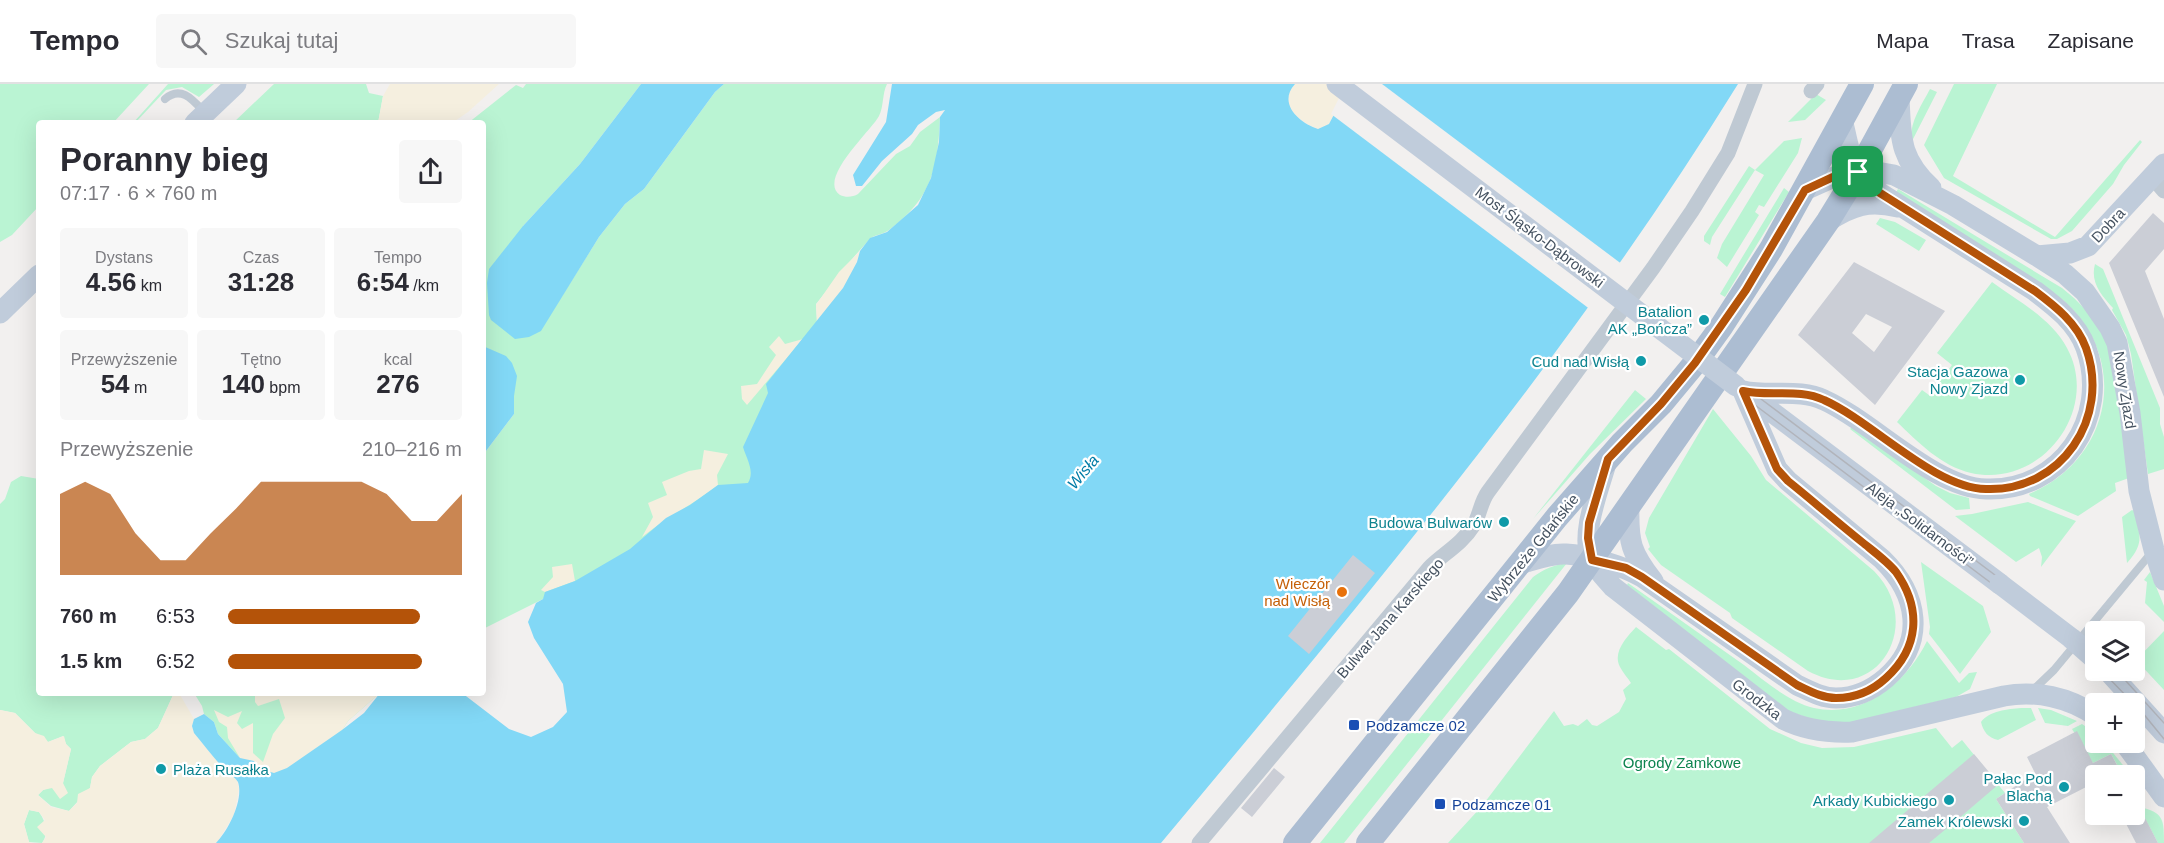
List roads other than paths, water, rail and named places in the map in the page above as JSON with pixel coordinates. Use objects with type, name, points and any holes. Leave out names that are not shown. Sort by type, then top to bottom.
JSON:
[{"type":"main road","points":[[200,118],[236,84]]},
{"type":"main road","name":"Most Śląsko-Dąbrowski","points":[[1336,84],[1740,388]]},
{"type":"main road","name":"Wybrzeże Gdańskie","points":[[1295,843],[1557,517],[1661,404],[1695,363],[1752,280],[1805,190],[1862,84]]},
{"type":"main road","points":[[1368,843],[1592,560],[1828,221],[1903,90]]},
{"type":"main road","name":"Nowy Zjazd","points":[[1903,90],[1902,147],[1910,164],[1927,184],[1953,206]]},
{"type":"main road","name":"Nowy Zjazd","points":[[1740,388],[1755,394],[1804,394],[1825,400],[1942,477],[1978,488],[2008,488],[2041,477],[2066,457],[2081,435],[2092,392],[2091,368],[2086,346],[2074,326],[2055,306],[2035,291],[1880,193],[1858,172],[1842,120]]},
{"type":"main road","name":"Nowy Zjazd","points":[[1805,190],[1843,173],[1878,172],[1894,175],[1953,206],[2037,256],[2065,274],[2085,292],[2110,328],[2120,351],[2139,491],[2164,580]]},
{"type":"main road","name":"Dobra","points":[[2037,256],[2070,253],[2088,246],[2160,178]]},
{"type":"main road","name":"Nowy Zjazd","points":[[1828,221],[1845,210],[1873,203],[1908,209]]},
{"type":"main road","points":[[2085,292],[2082,270],[2088,246]]},
{"type":"main road","points":[[1,309],[36,278]]},
{"type":"main road","points":[[1520,564],[1552,555],[1566,554],[1626,568],[1797,685],[1825,697],[1852,696],[1878,686],[1901,663],[1910,646],[1913,629],[1912,609],[1905,590],[1895,572],[1788,481],[1777,469],[1740,388]]},
{"type":"main road","name":"Aleja „Solidarności”","points":[[1740,388],[2085,650]]},
{"type":"main road","points":[[1592,560],[1588,538],[1589,523],[1608,459]]},
{"type":"main road","points":[[1629,507],[1628,531],[1632,549],[1646,572],[1661,590]]},
{"type":"main road","name":"Grodzka","points":[[1592,560],[1613,588],[1778,716],[1795,725],[1831,732],[1852,732],[2004,696],[2027,694],[2066,701],[2085,710]]},
{"type":"main road","points":[[2118,681],[2164,733]]},
{"type":"main road","points":[[2132,753],[2164,797]]},
{"type":"street","name":"Bulwar Jana Karskiego","points":[[1199,843],[1429,568],[1466,537],[1475,524],[1482,500],[1653,268],[1728,153],[1755,84]]},
{"type":"lane","points":[[165,99],[175,93],[186,94],[200,118]]},
{"type":"lane","points":[[2027,694],[2054,670],[2154,550]]},
{"type":"water","points":[[641,84],[724,84],[715,92],[644,189],[625,204],[599,237],[541,331],[529,337],[515,339],[491,320],[489,315],[487,283],[489,269],[523,226],[580,164]]},
{"type":"water","name":"Wisła","points":[[892,84],[1295,84],[1288,99],[1293,112],[1304,122],[1318,129],[1329,124],[1350,84],[1738,84],[1673,185],[1605,283],[1463,474],[1314,659],[1161,843],[216,843],[234,815],[239,789],[237,780],[224,769],[194,733],[192,726],[194,719],[204,714],[214,722],[218,734],[240,758],[254,761],[260,769],[274,773],[287,768],[342,730],[364,713],[378,696],[466,696],[509,729],[531,737],[553,727],[567,712],[563,684],[534,638],[528,622],[536,603],[543,599],[545,592],[575,581],[630,549],[666,518],[690,505],[718,485],[748,483],[751,470],[743,447],[768,393],[766,384],[843,288],[857,262],[860,251],[870,238],[887,232],[918,205],[931,178],[939,142],[940,117],[945,110],[936,112],[918,125],[912,134],[882,161],[862,186],[856,186],[853,175],[886,122]]},
{"type":"water","points":[[486,347],[506,356],[512,363],[517,376],[514,414],[486,451]]},
{"type":"tram line","points":[[1329,84],[2085,656]]},
{"type":"tram line","points":[[1753,393],[2085,643]]},
{"type":"tram line","points":[[2112,681],[2123,693]]},
{"type":"tram line","points":[[2126,681],[2164,723]]},
{"type":"tram line","points":[[2145,716],[2164,739]]},
{"type":"place","name":"Batalion AK „Bończa”","points":[[1704,320]]},
{"type":"place","name":"Cud nad Wisłą","points":[[1641,361]]},
{"type":"place","name":"Stacja Gazowa Nowy Zjazd","points":[[2020,380]]},
{"type":"place","name":"Budowa Bulwarów","points":[[1504,522]]},
{"type":"place","name":"Wieczór nad Wisłą","points":[[1342,592]]},
{"type":"place","name":"Podzamcze 02","points":[[1354,725]]},
{"type":"place","name":"Plaża Rusałka","points":[[161,769]]},
{"type":"place","name":"Pałac Pod Blachą","points":[[2064,787]]},
{"type":"place","name":"Arkady Kubickiego","points":[[1949,800]]},
{"type":"place","name":"Podzamcze 01","points":[[1440,804]]},
{"type":"place","name":"Zamek Królewski","points":[[2024,821]]},
{"type":"park label","name":"Ogrody Zamkowe","points":[[1682,762]]}]
